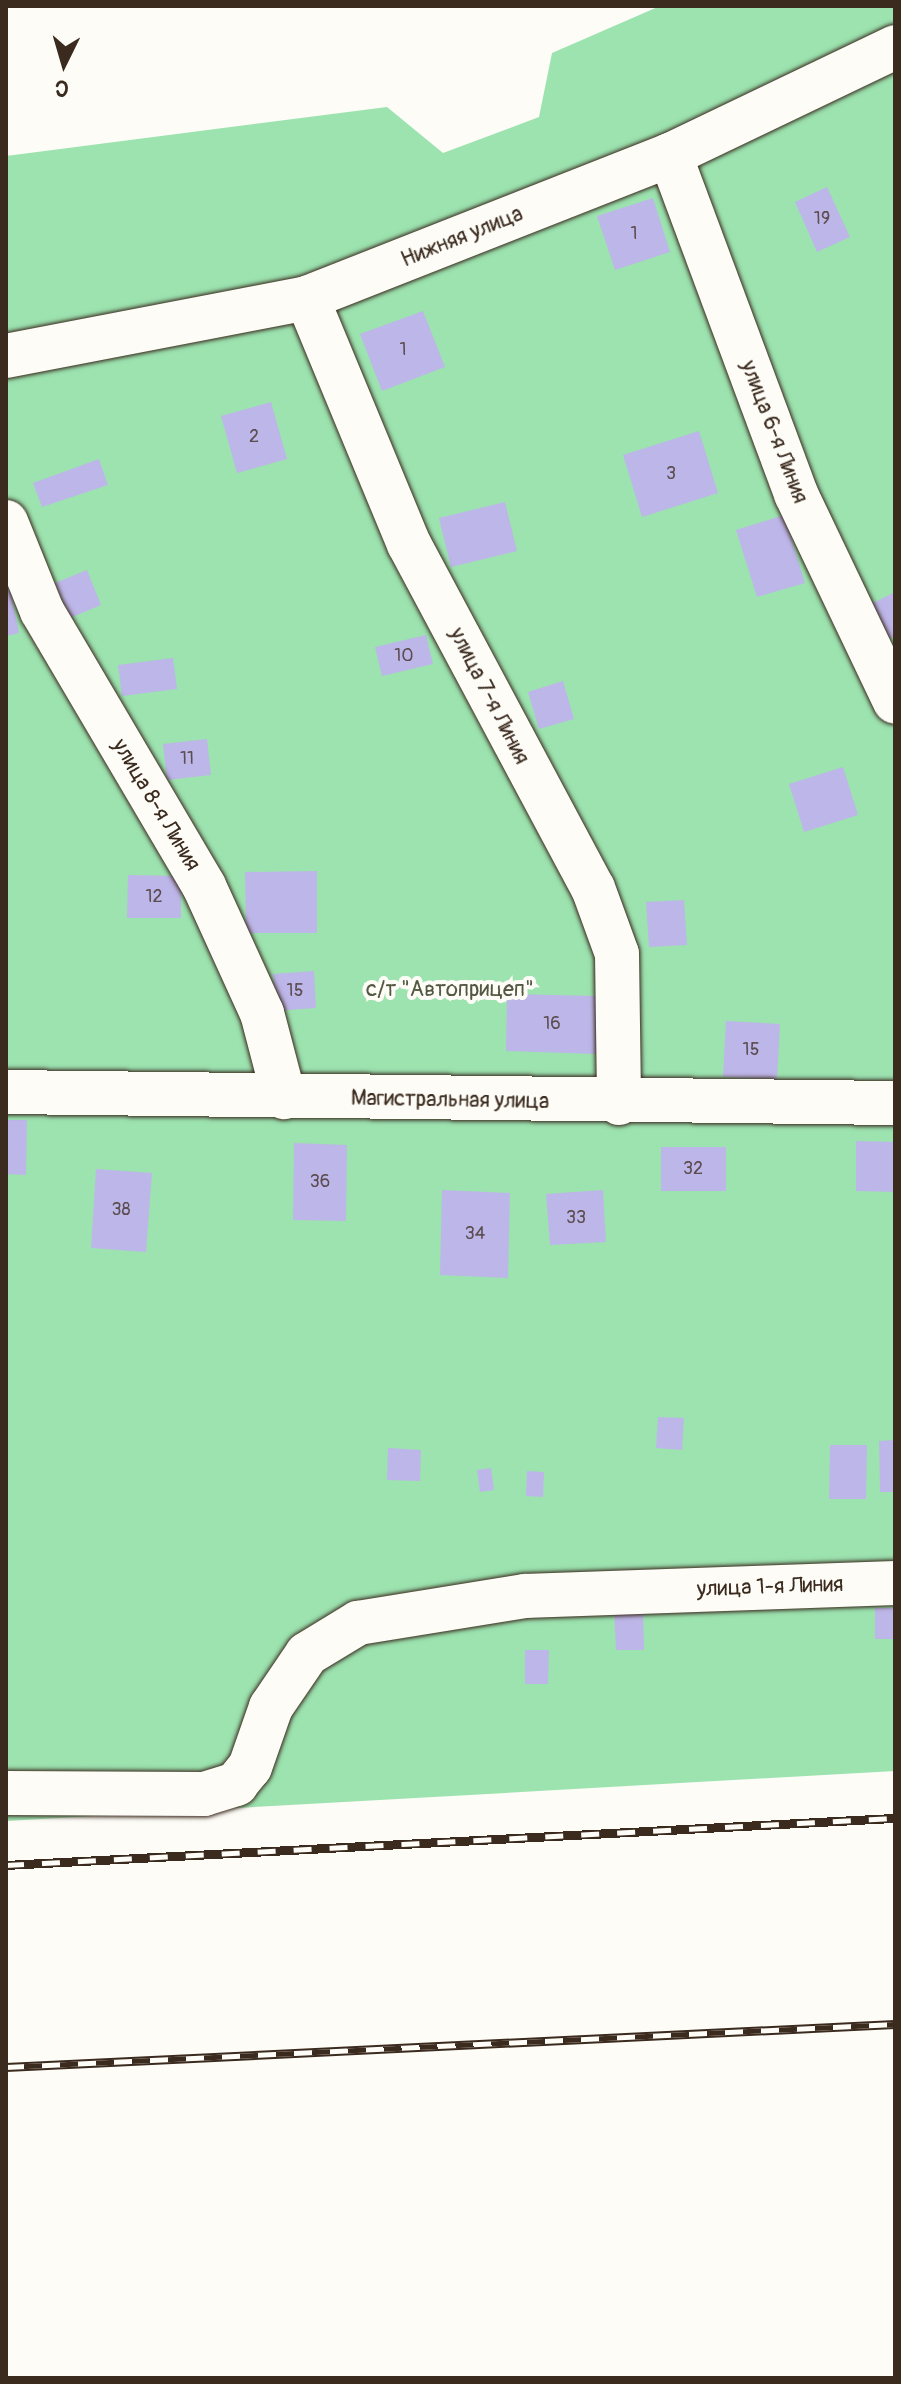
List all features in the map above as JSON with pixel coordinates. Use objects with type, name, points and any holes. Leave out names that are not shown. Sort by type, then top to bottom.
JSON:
[{"type":"street","name":"Нижняя улица","points":[[6,356],[307,298],[670,155],[895,47]]},
{"type":"street","name":"улица 6-я Линия","points":[[670,155],[796,494],[895,702]]},
{"type":"street","name":"улица 7-я Линия","points":[[307,298],[409,544],[593,888],[617,954],[619,1103]]},
{"type":"street","name":"улица 8-я Линия","points":[[6,522],[42,611],[204,886],[262,1013],[284,1097]]},
{"type":"street","name":"Магистральная улица","points":[[6,1092],[619,1103],[895,1103]]},
{"type":"street","name":"улица 1-я Линия","points":[[6,1793],[215,1790],[236,1784],[250,1767],[271,1707],[307,1654],[358,1623],[525,1596],[895,1583]]},
{"type":"green space","name":"с/т \"Автоприцеп\"","points":[[660,6],[895,6],[895,1771],[6,1821],[6,156],[387,107],[443,153],[539,117],[552,53]]},
{"type":"building","points":[[827,187],[850,237],[817,252],[795,202]]},
{"type":"building","points":[[653,198],[670,252],[615,270],[597,216]]},
{"type":"building","points":[[423,311],[445,367],[382,391],[360,334]]},
{"type":"building","points":[[271,402],[287,459],[237,473],[221,416]]},
{"type":"building","points":[[699,431],[718,493],[642,517],[623,455]]},
{"type":"building","points":[[99,459],[108,485],[42,507],[33,483]]},
{"type":"building","points":[[505,502],[517,551],[451,567],[439,518]]},
{"type":"building","points":[[784,515],[805,583],[757,597],[736,530]]},
{"type":"building","points":[[87,570],[101,605],[70,618],[55,583]]},
{"type":"building","points":[[10,588],[19,633],[6,636],[6,589]]},
{"type":"building","points":[[895,592],[895,636],[888,639],[871,604]]},
{"type":"building","points":[[426,635],[433,664],[382,676],[375,647]]},
{"type":"building","points":[[173,658],[177,689],[122,696],[118,665]]},
{"type":"building","points":[[563,681],[574,719],[539,729],[528,692]]},
{"type":"building","points":[[207,739],[211,775],[167,780],[163,744]]},
{"type":"building","points":[[843,767],[858,815],[804,832],[789,784]]},
{"type":"building","points":[[317,871],[317,933],[246,933],[245,872]]},
{"type":"building","points":[[128,875],[181,876],[181,918],[127,918]]},
{"type":"building","points":[[684,900],[687,945],[649,947],[646,902]]},
{"type":"building","points":[[314,971],[316,1008],[276,1011],[273,974]]},
{"type":"building","points":[[507,994],[599,996],[597,1054],[506,1051]]},
{"type":"building","points":[[726,1021],[780,1024],[777,1079],[723,1077]]},
{"type":"building","points":[[6,1120],[27,1120],[26,1175],[6,1174]]},
{"type":"building","points":[[856,1141],[895,1142],[895,1192],[856,1191]]},
{"type":"building","points":[[294,1143],[347,1145],[346,1221],[293,1220]]},
{"type":"building","points":[[661,1147],[726,1147],[726,1191],[661,1191]]},
{"type":"building","points":[[96,1169],[152,1173],[146,1252],[91,1248]]},
{"type":"building","points":[[442,1190],[510,1193],[508,1278],[440,1275]]},
{"type":"building","points":[[603,1190],[606,1242],[550,1245],[546,1194]]},
{"type":"building","points":[[658,1417],[684,1418],[682,1450],[656,1448]]},
{"type":"building","points":[[895,1440],[895,1492],[880,1492],[879,1441]]},
{"type":"building","points":[[830,1445],[867,1445],[866,1499],[829,1499]]},
{"type":"building","points":[[388,1448],[421,1450],[420,1481],[387,1480]]},
{"type":"building","points":[[491,1468],[494,1490],[480,1492],[477,1470]]},
{"type":"building","points":[[527,1471],[544,1472],[543,1497],[526,1496]]},
{"type":"building","points":[[643,1607],[644,1650],[616,1650],[614,1608]]},
{"type":"building","points":[[875,1608],[895,1608],[895,1639],[875,1639]]},
{"type":"building","points":[[525,1650],[549,1650],[548,1684],[525,1684]]},
{"type":"railway","points":[[6,1865],[895,1818]]},
{"type":"railway","points":[[6,2067],[895,2024]]}]
